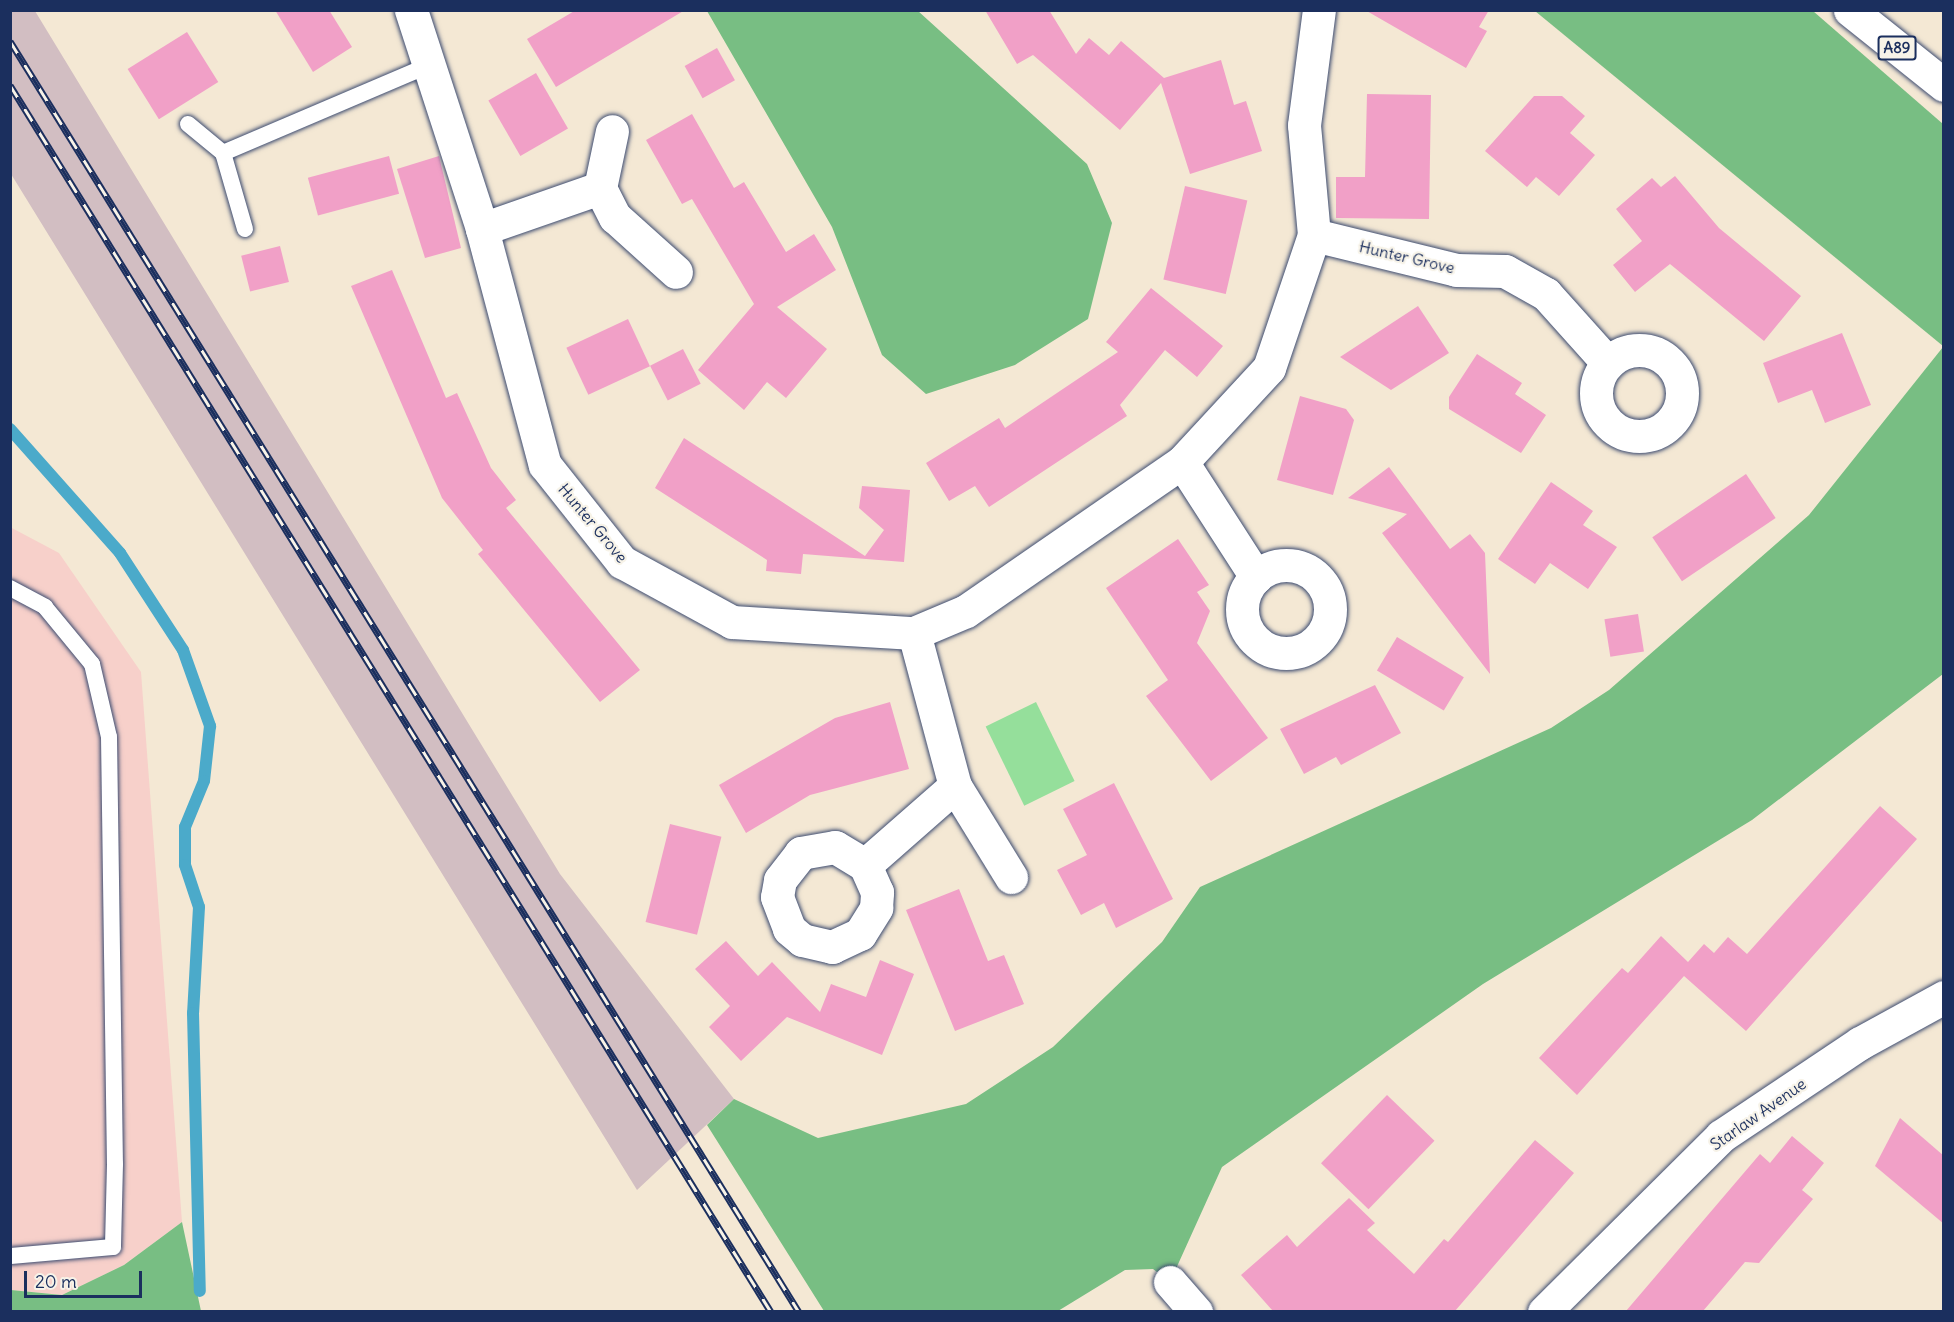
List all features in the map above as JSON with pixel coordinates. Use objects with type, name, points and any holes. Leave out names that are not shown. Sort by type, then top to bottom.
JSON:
[{"type":"street","name":"Hunter Grove","points":[[411,10],[432,64],[482,229],[545,465],[622,562],[732,622],[914,633],[966,611],[1182,462],[1269,368],[1314,235],[1304,125],[1313,12]]},
{"type":"street","name":"A89","points":[[1859,13],[1944,85]]},
{"type":"street","points":[[612,131],[600,188],[615,217],[676,272]]},
{"type":"street","points":[[482,229],[600,188]]},
{"type":"street","name":"Hunter Grove","points":[[1314,235],[1455,270],[1505,271],[1546,294],[1608,363]]},
{"type":"street","points":[[1182,462],[1256,577]]},
{"type":"street","points":[[914,633],[955,786],[1011,877]]},
{"type":"street","points":[[865,864],[955,786]]},
{"type":"street","name":"Starlaw Avenue","points":[[1544,1311],[1721,1136],[1860,1043],[1944,997]]},
{"type":"street","points":[[1170,1282],[1196,1311]]},
{"type":"lane","points":[[224,153],[432,64]]},
{"type":"lane","points":[[188,124],[224,153],[245,229]]},
{"type":"lane","points":[[10,588],[45,608],[92,664],[109,737],[115,1152],[113,1247],[10,1256]]},
{"type":"shaded area","points":[[11,11],[35,11],[560,874],[734,1099],[637,1190],[11,174]]},
{"type":"shaded area","points":[[10,527],[59,553],[141,672],[182,1222],[124,1265],[62,1295],[11,1290]]},
{"type":"green space","points":[[707,11],[918,11],[1087,164],[1112,223],[1088,319],[1015,365],[926,394],[882,355],[832,227]]},
{"type":"green space","points":[[1535,11],[1813,11],[1943,124],[1943,346]]},
{"type":"green space","points":[[1943,347],[1943,674],[1752,820],[1483,984],[1222,1167],[1170,1282],[1153,1269],[1125,1270],[1058,1311],[824,1311],[707,1125],[734,1099],[818,1138],[966,1104],[1053,1047],[1162,942],[1200,887],[1551,728],[1609,690],[1809,515]]},
{"type":"green space","points":[[1036,702],[1075,781],[1024,806],[986,727]]},
{"type":"green space","points":[[182,1222],[201,1311],[11,1311],[11,1290],[62,1295],[124,1265]]},
{"type":"building","points":[[275,10],[329,10],[352,47],[313,72]]},
{"type":"building","points":[[576,10],[685,10],[556,87],[527,39]]},
{"type":"building","points":[[985,10],[1049,10],[1076,54],[1089,38],[1109,55],[1121,41],[1164,78],[1221,60],[1234,105],[1246,101],[1262,151],[1190,174],[1161,83],[1120,130],[1033,55],[1017,64]]},
{"type":"building","points":[[1365,10],[1489,10],[1479,27],[1487,31],[1466,68]]},
{"type":"building","points":[[187,32],[218,82],[159,119],[128,69]]},
{"type":"building","points":[[717,48],[735,80],[703,98],[685,66]]},
{"type":"building","points":[[536,73],[568,128],[520,156],[488,100]]},
{"type":"building","points":[[1367,94],[1431,95],[1429,219],[1336,218],[1336,177],[1365,177]]},
{"type":"building","points":[[1534,96],[1562,96],[1585,116],[1570,133],[1595,155],[1559,196],[1536,177],[1527,187],[1485,151]]},
{"type":"building","points":[[692,114],[734,188],[744,182],[786,252],[814,234],[836,270],[777,307],[827,349],[786,398],[767,382],[744,410],[698,370],[754,304],[692,199],[682,204],[646,140]]},
{"type":"building","points":[[389,156],[399,194],[318,215],[308,178]]},
{"type":"building","points":[[439,156],[461,248],[425,258],[397,169]]},
{"type":"building","points":[[1675,176],[1719,228],[1801,296],[1764,341],[1670,264],[1635,292],[1613,265],[1642,241],[1616,209],[1652,178],[1661,187]]},
{"type":"building","points":[[1185,186],[1247,200],[1226,294],[1163,280]]},
{"type":"building","points":[[280,246],[289,282],[250,292],[241,256]]},
{"type":"building","points":[[392,270],[446,398],[457,393],[491,468],[516,500],[506,508],[640,670],[600,702],[478,554],[483,550],[442,498],[351,286]]},
{"type":"building","points":[[1151,288],[1223,346],[1197,377],[1165,350],[1120,405],[1127,416],[989,507],[975,486],[949,501],[926,463],[999,418],[1005,428],[1118,352],[1106,342]]},
{"type":"building","points":[[1418,306],[1449,353],[1391,390],[1340,357]]},
{"type":"building","points":[[628,319],[650,366],[588,395],[566,348]]},
{"type":"building","points":[[1842,333],[1871,405],[1825,423],[1812,390],[1778,403],[1763,363]]},
{"type":"building","points":[[683,349],[701,384],[668,401],[650,366]]},
{"type":"building","points":[[1477,354],[1522,383],[1515,394],[1546,415],[1521,453],[1449,409],[1449,397]]},
{"type":"building","points":[[1300,396],[1346,409],[1354,420],[1333,495],[1277,480]]},
{"type":"building","points":[[684,438],[865,556],[884,530],[859,508],[862,486],[910,490],[904,562],[803,554],[801,574],[766,571],[767,560],[655,488]]},
{"type":"building","points":[[1389,467],[1450,549],[1470,534],[1485,553],[1490,674],[1382,533],[1407,514],[1348,498]]},
{"type":"building","points":[[1746,474],[1776,518],[1682,581],[1652,537]]},
{"type":"building","points":[[1551,482],[1593,511],[1583,525],[1617,547],[1588,589],[1550,563],[1535,584],[1498,559]]},
{"type":"building","points":[[1178,539],[1209,585],[1197,592],[1210,611],[1197,643],[1268,738],[1211,781],[1146,696],[1168,680],[1106,588]]},
{"type":"building","points":[[1638,614],[1644,652],[1610,657],[1604,619]]},
{"type":"building","points":[[1397,637],[1464,677],[1444,711],[1377,670]]},
{"type":"building","points":[[1375,685],[1401,733],[1341,765],[1336,757],[1304,774],[1280,729]]},
{"type":"building","points":[[890,702],[909,769],[810,795],[746,833],[719,785],[835,718]]},
{"type":"building","points":[[1114,783],[1173,899],[1116,928],[1104,903],[1081,915],[1057,870],[1087,855],[1063,809]]},
{"type":"building","points":[[1880,806],[1917,839],[1746,1031],[1684,976],[1577,1095],[1539,1058],[1622,968],[1628,973],[1661,936],[1688,962],[1704,944],[1714,953],[1728,937],[1747,954]]},
{"type":"building","points":[[670,824],[721,837],[697,935],[646,922]]},
{"type":"building","points":[[959,889],[988,961],[1004,955],[1024,1004],[955,1031],[906,910]]},
{"type":"building","points":[[726,941],[758,976],[772,962],[820,1012],[831,984],[866,997],[880,960],[914,974],[882,1055],[787,1017],[741,1061],[709,1027],[730,1006],[695,969]]},
{"type":"building","points":[[1387,1095],[1434,1141],[1368,1209],[1321,1163]]},
{"type":"building","points":[[1900,1118],[1944,1156],[1944,1224],[1875,1166]]},
{"type":"building","points":[[1792,1136],[1824,1163],[1802,1190],[1813,1199],[1759,1263],[1745,1262],[1703,1311],[1626,1311],[1760,1154],[1770,1163]]},
{"type":"building","points":[[1535,1140],[1574,1173],[1455,1311],[1273,1311],[1241,1275],[1287,1235],[1297,1247],[1349,1198],[1375,1223],[1367,1230],[1414,1274],[1444,1239],[1448,1242]]},
{"type":"waterway","points":[[10,429],[120,553],[183,650],[210,726],[204,781],[185,827],[185,865],[199,907],[193,1013],[200,1291]]},
{"type":"railway","points":[[10,41],[799,1312]]},
{"type":"railway","points":[[10,85],[771,1312]]}]
